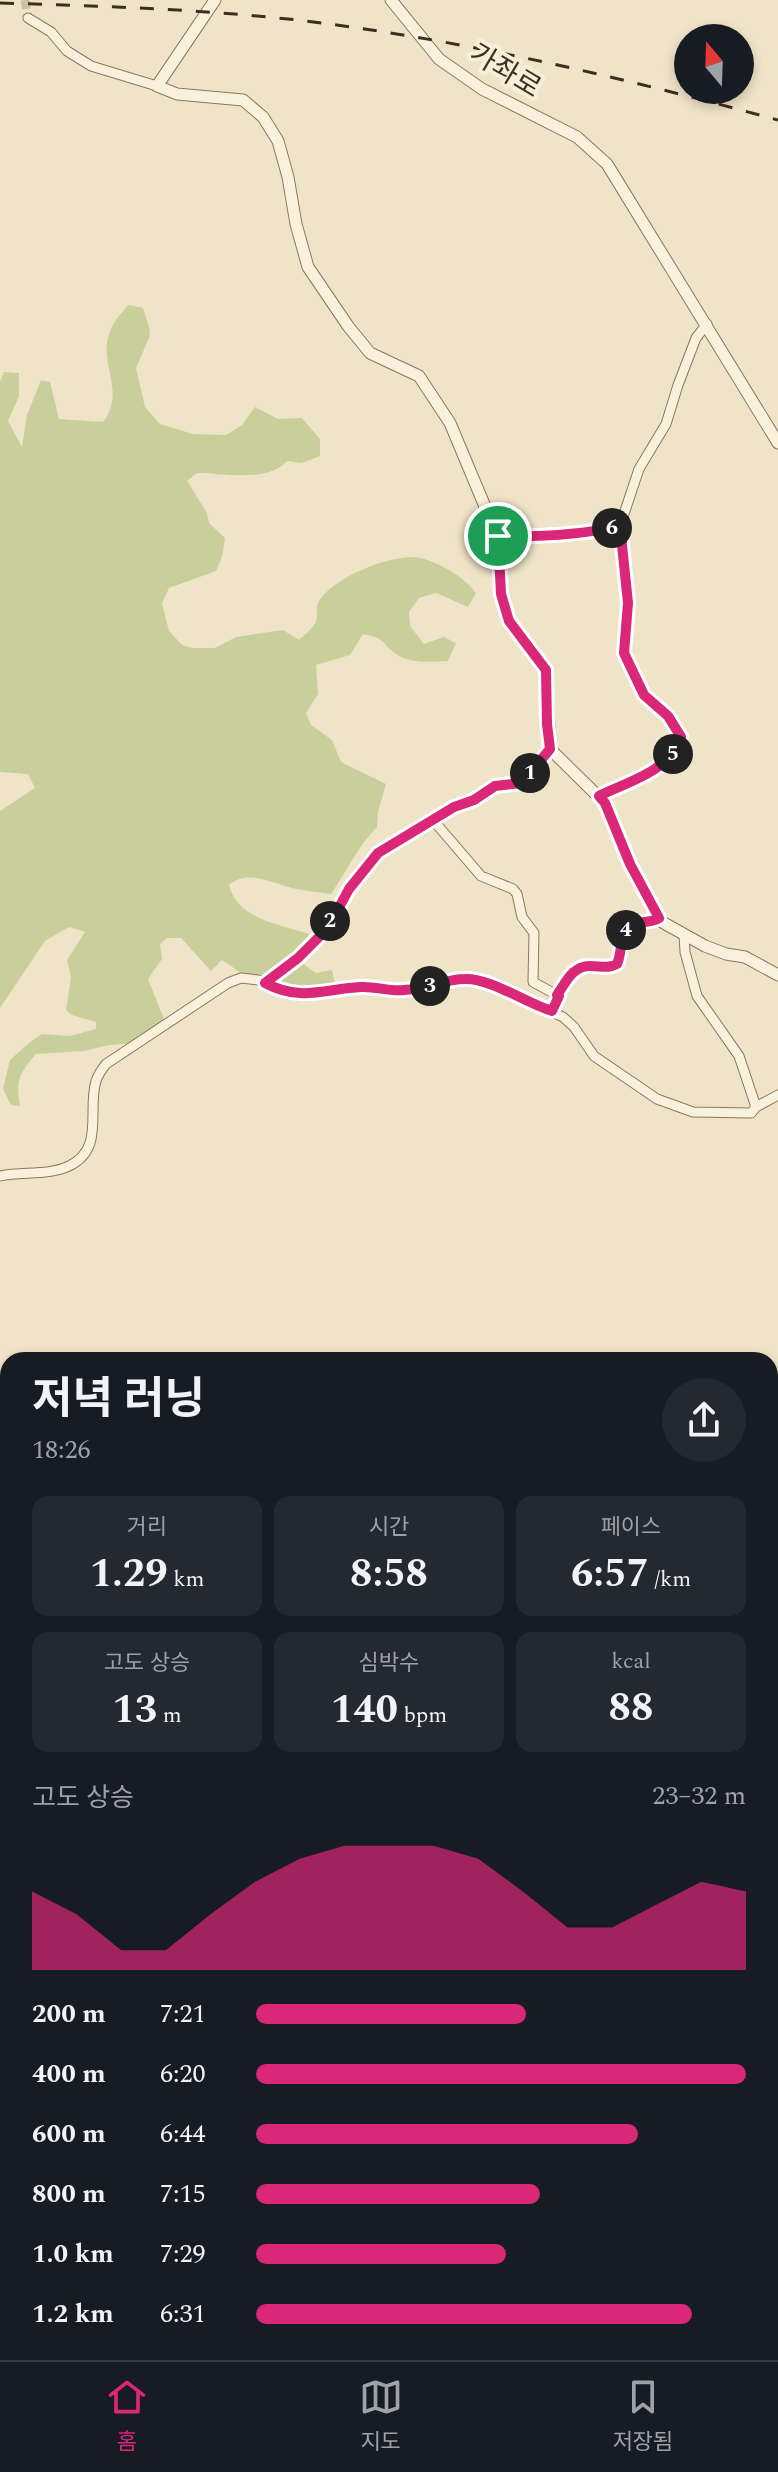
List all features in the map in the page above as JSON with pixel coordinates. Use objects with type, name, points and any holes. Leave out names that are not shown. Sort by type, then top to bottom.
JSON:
[{"type":"street","points":[[157,86],[215,0]]},
{"type":"street","name":"가좌로","points":[[392,1],[439,59],[482,89],[577,137],[607,164],[778,443]]},
{"type":"street","points":[[28,18],[51,32],[67,51],[91,66],[177,94],[243,100],[263,117],[278,141],[308,267],[370,353],[419,376],[450,423],[498,536],[501,594],[509,621],[546,670],[550,749],[605,803],[630,864],[659,918],[684,935],[726,954],[745,957],[778,975]]},
{"type":"street","points":[[599,796],[651,773],[676,750],[681,737],[668,716],[644,695],[624,653],[628,603],[620,526],[639,469],[666,424],[696,338],[707,324]]},
{"type":"street","points":[[498,536],[553,534],[620,526]]},
{"type":"street","points":[[265,983],[319,937],[349,889],[378,853],[495,786],[522,783],[550,749]]},
{"type":"street","points":[[433,820],[481,876],[513,889],[517,894],[522,917],[534,933],[533,982],[557,995]]},
{"type":"street","points":[[552,1011],[569,975],[586,965],[602,968],[617,964],[626,930],[632,925],[659,918]]},
{"type":"street","points":[[684,935],[685,952],[697,996],[739,1056],[756,1107]]},
{"type":"street","points":[[0,1176],[71,1166],[93,1138],[96,1079],[106,1064],[228,983],[241,978],[265,983],[292,994],[309,995],[363,987],[401,991],[464,979],[481,981],[563,1017],[594,1056],[657,1099],[693,1112],[751,1113],[778,1095]]},
{"type":"green space","points":[[129,305],[143,308],[150,330],[136,368],[145,407],[160,424],[193,434],[226,435],[242,425],[255,407],[278,419],[302,418],[320,439],[320,456],[302,463],[287,461],[279,468],[257,474],[197,473],[187,481],[207,513],[209,523],[225,538],[216,571],[169,588],[162,603],[169,631],[182,645],[215,648],[236,637],[283,630],[299,640],[316,622],[321,598],[338,582],[362,570],[400,558],[419,558],[438,564],[464,580],[476,593],[468,607],[436,593],[419,598],[409,612],[410,626],[424,644],[444,637],[456,643],[448,661],[408,659],[396,654],[380,639],[363,634],[350,655],[316,665],[318,694],[306,713],[311,725],[332,740],[341,762],[386,784],[377,827],[358,850],[331,894],[252,878],[236,880],[229,885],[241,906],[250,913],[309,934],[299,961],[316,973],[332,970],[335,985],[327,997],[292,999],[269,993],[222,960],[211,971],[181,938],[167,938],[160,944],[162,959],[148,979],[168,1029],[147,1042],[36,1054],[20,1078],[20,1106],[11,1105],[3,1089],[10,1060],[42,1034],[70,1036],[96,1029],[96,1022],[72,1015],[66,1010],[71,978],[67,960],[85,932],[69,927],[45,941],[0,1008],[0,811],[35,788],[28,774],[0,772],[0,382],[4,372],[19,373],[19,396],[8,421],[22,447],[27,415],[41,380],[50,382],[59,419],[103,422],[111,408],[113,394],[108,338],[115,322]]},
{"type":"tunnel","points":[[25,0],[28,18]]},
{"type":"railway","points":[[0,3],[223,13],[358,28],[539,61],[778,120]]},
{"type":"route","points":[[620,526],[628,603],[624,653],[644,695],[668,716],[681,737],[676,750],[651,773],[599,796],[659,918],[632,925],[626,930],[617,964],[602,968],[586,965],[569,975],[552,1011],[481,981],[464,979],[401,991],[363,987],[309,995],[277,990],[265,983],[319,937],[349,889],[378,853],[413,830],[454,807],[474,800],[495,786],[522,783],[550,749],[546,670],[509,621],[501,594],[498,536],[538,536],[620,526]]}]
